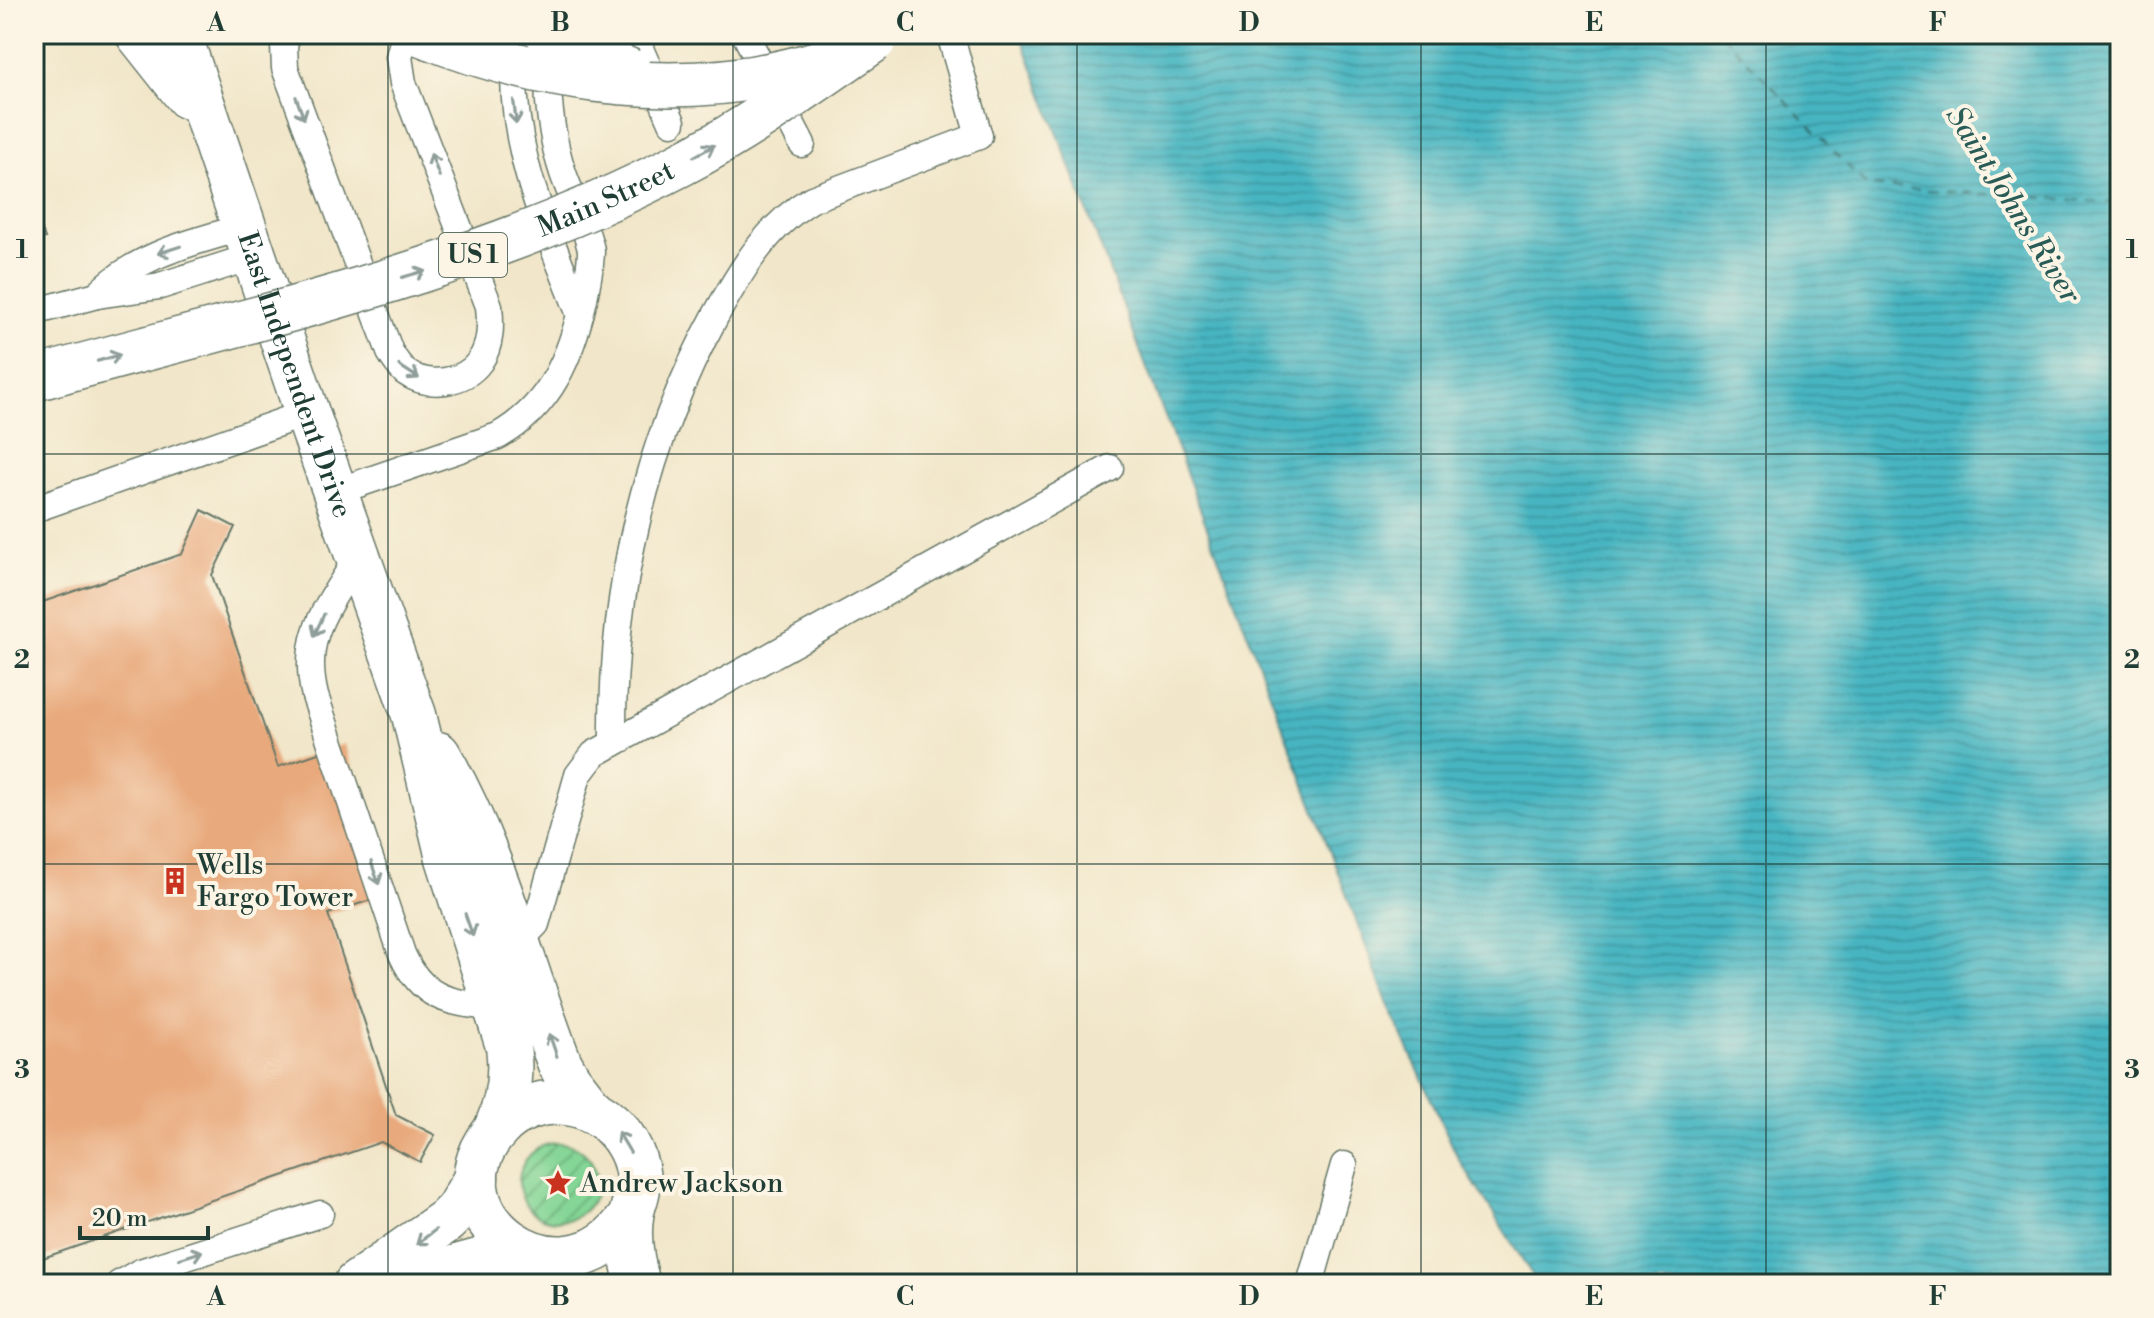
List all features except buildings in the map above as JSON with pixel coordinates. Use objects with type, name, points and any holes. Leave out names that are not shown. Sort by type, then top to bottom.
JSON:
[{"type":"street","points":[[138,34],[197,110],[228,182]]},
{"type":"street","name":"East Independent Drive","points":[[179,34],[307,413],[414,715],[448,858],[505,1034],[511,1061],[506,1104],[486,1144],[476,1178],[483,1216],[492,1232],[505,1245],[554,1268]]},
{"type":"street","name":"US 1","points":[[422,34],[495,60],[676,103]]},
{"type":"street","points":[[550,34],[633,72],[676,103]]},
{"type":"street","name":"Main Street","points":[[34,379],[424,271],[520,237],[645,182],[703,152],[874,40],[830,59],[786,72],[736,80],[676,103]]},
{"type":"street","name":"East Independent Drive","points":[[414,715],[464,803],[518,942],[560,1064],[593,1111],[617,1130],[633,1157],[638,1187],[631,1216],[631,1242],[638,1284]]},
{"type":"street","points":[[496,1129],[517,1113],[541,1104],[568,1103],[593,1111]]},
{"type":"street","points":[[356,1284],[446,1221],[457,1210],[476,1178]]},
{"type":"street","points":[[395,1284],[486,1259],[554,1268],[577,1261],[609,1245],[631,1216]]},
{"type":"lane","points":[[287,34],[285,68],[390,352],[407,373],[430,381],[444,381],[464,374],[480,361],[489,340],[489,306],[399,71],[405,34]]},
{"type":"lane","points":[[517,34],[513,87],[525,166],[580,315]]},
{"type":"lane","points":[[335,492],[487,441],[517,424],[543,399],[558,375],[574,340],[591,263],[591,250],[563,173],[553,131],[547,85],[550,34]]},
{"type":"lane","points":[[637,34],[641,51],[676,103]]},
{"type":"lane","points":[[745,34],[802,144]]},
{"type":"lane","points":[[613,743],[616,645],[630,546],[656,451],[691,366],[743,270],[768,235],[789,214],[812,199],[979,136],[950,34]]},
{"type":"lane","points":[[34,312],[97,295],[160,286],[249,242]]},
{"type":"lane","points":[[34,509],[307,413]]},
{"type":"lane","points":[[518,942],[536,924],[578,775],[594,754],[1110,468]]},
{"type":"lane","points":[[358,557],[312,642],[309,667],[315,696],[402,954],[413,976],[441,999],[496,1008]]},
{"type":"lane","points":[[1310,1284],[1344,1165]]},
{"type":"lane","points":[[119,1284],[140,1272],[320,1214]]},
{"type":"green space","points":[[558,1143],[573,1146],[585,1155],[594,1167],[597,1182],[594,1197],[585,1209],[573,1218],[558,1221],[543,1218],[531,1209],[522,1197],[519,1182],[522,1167],[531,1155],[543,1146]]},
{"type":"water","name":"Saint Johns River","points":[[1020,34],[2120,34],[2120,1284],[1538,1284],[1458,1158],[1387,1002]]},
{"type":"ferry route","points":[[1722,34],[1867,186],[2120,203]]},
{"type":"place","name":"Wells Fargo Tower","points":[[175,881]]},
{"type":"place","name":"Andrew Jackson","points":[[558,1183]]}]
